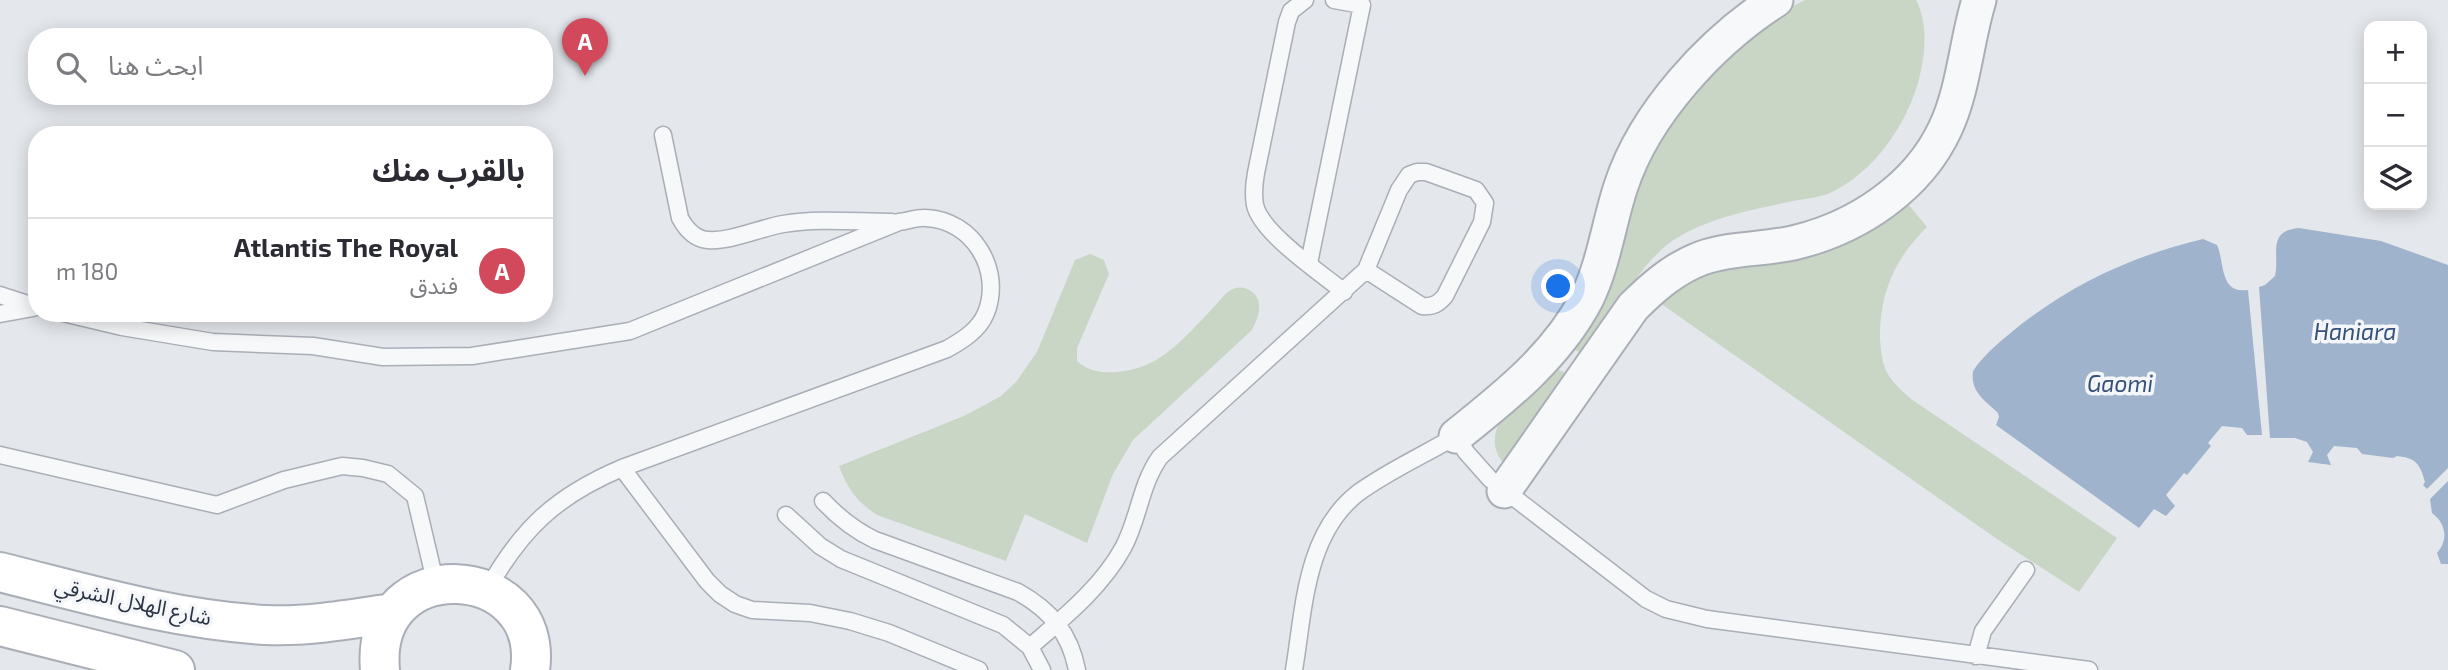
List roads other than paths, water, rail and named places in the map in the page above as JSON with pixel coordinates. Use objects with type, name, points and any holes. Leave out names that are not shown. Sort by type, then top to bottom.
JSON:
[{"type":"main road","name":"شارع الهلال الشرقي","points":[[0,572],[145,609],[206,620],[269,625],[319,623],[393,613]]},
{"type":"main road","points":[[380,670],[379,654],[383,632],[393,613],[413,596],[436,585],[453,582],[470,584],[502,599],[559,670]]},
{"type":"main road","points":[[0,626],[175,670]]},
{"type":"main road","points":[[524,626],[529,642],[530,670]]},
{"type":"street","points":[[1456,436],[1510,392],[1567,331],[1587,297],[1622,183],[1643,139],[1669,100],[1700,63],[1735,30],[1776,0]]},
{"type":"street","points":[[1504,491],[1633,307],[1653,287],[1676,270],[1702,258],[1729,250],[1796,242],[1834,230],[1869,213],[1913,177],[1927,160],[1946,128],[1958,91],[1979,0]]},
{"type":"street","points":[[1551,350],[1587,374]]},
{"type":"lane","points":[[1305,0],[1291,11],[1287,22],[1253,190],[1255,207],[1269,230],[1344,292]]},
{"type":"lane","points":[[1309,263],[1362,5],[1334,0]]},
{"type":"lane","points":[[487,590],[505,558],[527,530],[580,488],[622,468],[947,349],[970,335],[986,314],[992,288],[988,262],[974,239],[951,224],[926,218],[899,222],[820,221],[786,224],[720,240],[695,236],[680,218],[663,135]]},
{"type":"lane","points":[[1030,648],[1110,569],[1124,547],[1146,480],[1160,457],[1366,270],[1399,190],[1409,175],[1426,172],[1469,186],[1482,196],[1485,213],[1482,222],[1440,302],[1432,307],[1422,306],[1366,270]]},
{"type":"lane","points":[[101,322],[213,342],[313,346],[383,357],[472,356],[630,331],[899,222]]},
{"type":"lane","points":[[0,295],[28,304]]},
{"type":"lane","points":[[0,314],[28,309]]},
{"type":"lane","points":[[1294,670],[1311,569],[1316,552],[1333,519],[1358,493],[1456,436],[1477,466],[1504,491],[1646,599],[1666,609],[1707,619],[2089,670]]},
{"type":"lane","points":[[0,455],[217,505],[284,480],[342,466],[388,474],[415,496],[436,585]]},
{"type":"lane","points":[[622,468],[707,581],[735,604],[752,610],[810,613],[850,621],[979,670]]},
{"type":"lane","points":[[823,501],[839,518],[875,541],[1018,592],[1037,603],[1058,622],[1072,648],[1077,670]]},
{"type":"lane","points":[[786,515],[820,546],[841,559],[1003,625],[1030,648],[1042,670]]},
{"type":"lane","points":[[1976,656],[1983,631],[2026,570]]},
{"type":"water","name":"Haniara","points":[[2299,228],[2381,241],[2448,265],[2448,468],[2427,489],[2423,485],[2425,482],[2419,466],[2409,458],[2362,454],[2357,448],[2334,446],[2327,455],[2331,465],[2308,462],[2313,452],[2307,442],[2295,438],[2270,438],[2259,287],[2275,276],[2278,239],[2289,230]]},
{"type":"water","name":"Gaomi","points":[[2203,239],[2217,245],[2225,276],[2232,287],[2248,290],[2262,435],[2247,435],[2242,428],[2222,426],[2208,443],[2211,446],[2166,495],[2175,506],[2166,516],[2154,509],[2139,528],[1996,425],[1998,413],[1976,390],[1973,371],[2000,341],[2083,284],[2153,253]]},
{"type":"water","points":[[2448,481],[2448,564],[2441,564],[2437,553],[2443,543],[2443,527],[2432,513],[2430,499]]},
{"type":"place","name":"Atlantis The Royal","points":[[585,76]]}]
